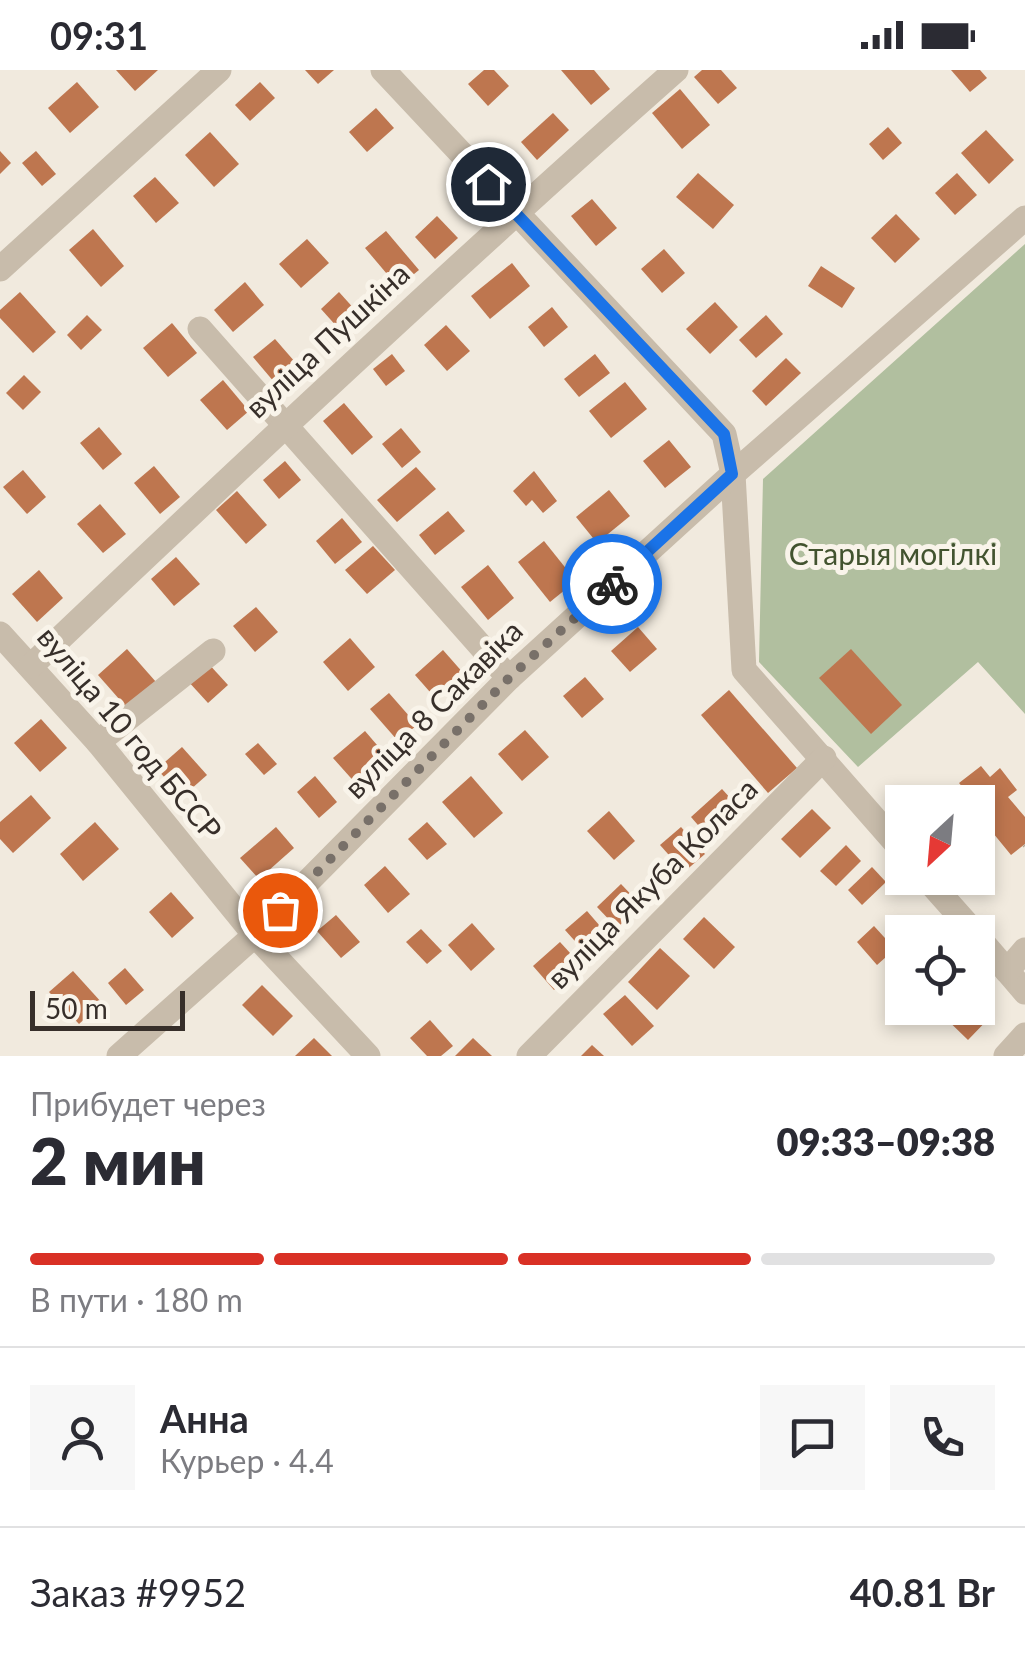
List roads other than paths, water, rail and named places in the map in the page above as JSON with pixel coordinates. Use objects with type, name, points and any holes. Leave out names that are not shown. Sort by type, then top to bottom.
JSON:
[{"type":"street","points":[[0,268],[219,70]]},
{"type":"street","points":[[382,70],[724,434],[732,474],[744,670],[885,830]]},
{"type":"street","name":"вуліца Пушкіна","points":[[31,666],[515,212],[676,70]]},
{"type":"street","name":"вуліца 8 Сакавіка","points":[[119,1056],[254,935],[509,678],[732,474],[1025,218]]},
{"type":"street","points":[[200,329],[509,678]]},
{"type":"street","name":"вуліца 10 год БССР","points":[[0,634],[98,742],[254,935],[368,1056]]},
{"type":"street","points":[[98,742],[213,651]]},
{"type":"street","name":"вуліца Якуба Коласа","points":[[529,1056],[824,758]]},
{"type":"street","points":[[941,895],[958,915]]},
{"type":"street","points":[[1007,971],[1025,950]]},
{"type":"street","points":[[995,957],[1025,992]]},
{"type":"street","points":[[1006,1056],[1025,1035]]},
{"type":"park label","name":"Старыя могілкі","points":[[893,555]]}]
